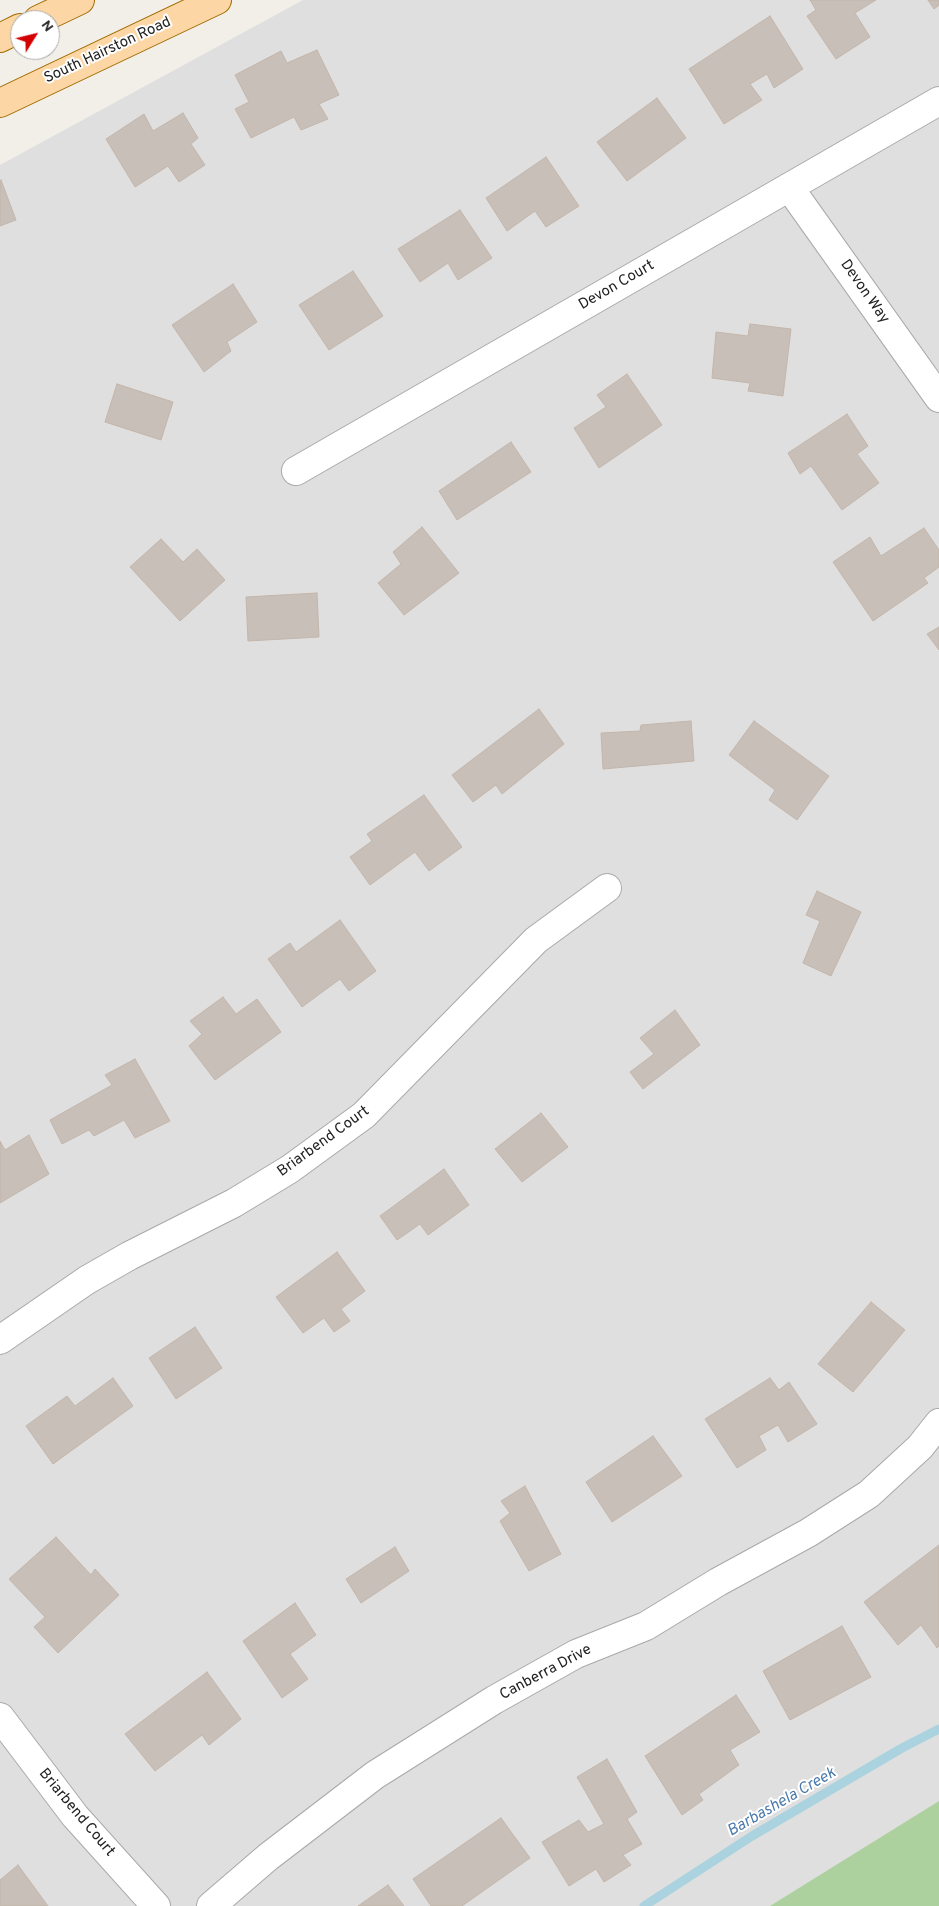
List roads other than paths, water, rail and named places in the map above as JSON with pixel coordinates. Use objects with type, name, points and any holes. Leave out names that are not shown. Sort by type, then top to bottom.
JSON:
[{"type":"main road","points":[[59,10],[80,0]]},
{"type":"main road","name":"South Hairston Road","points":[[0,102],[217,0]]},
{"type":"street","name":"Devon Court","points":[[296,471],[939,100]]},
{"type":"street","name":"Devon Way","points":[[790,187],[939,398]]},
{"type":"street","name":"Briarbend Court","points":[[0,1340],[87,1280],[258,1189],[290,1169],[364,1115],[536,940],[607,888]]},
{"type":"street","name":"Canberra Drive","points":[[211,1906],[268,1857],[375,1774],[494,1700],[576,1654],[646,1626],[718,1582],[808,1534],[861,1499],[920,1447],[939,1423]]},
{"type":"street","name":"Briarbend Court","points":[[0,1717],[75,1816],[156,1906]]},
{"type":"waterway","name":"Barbashela Creek","points":[[644,1906],[752,1836],[902,1748],[939,1729]]}]
